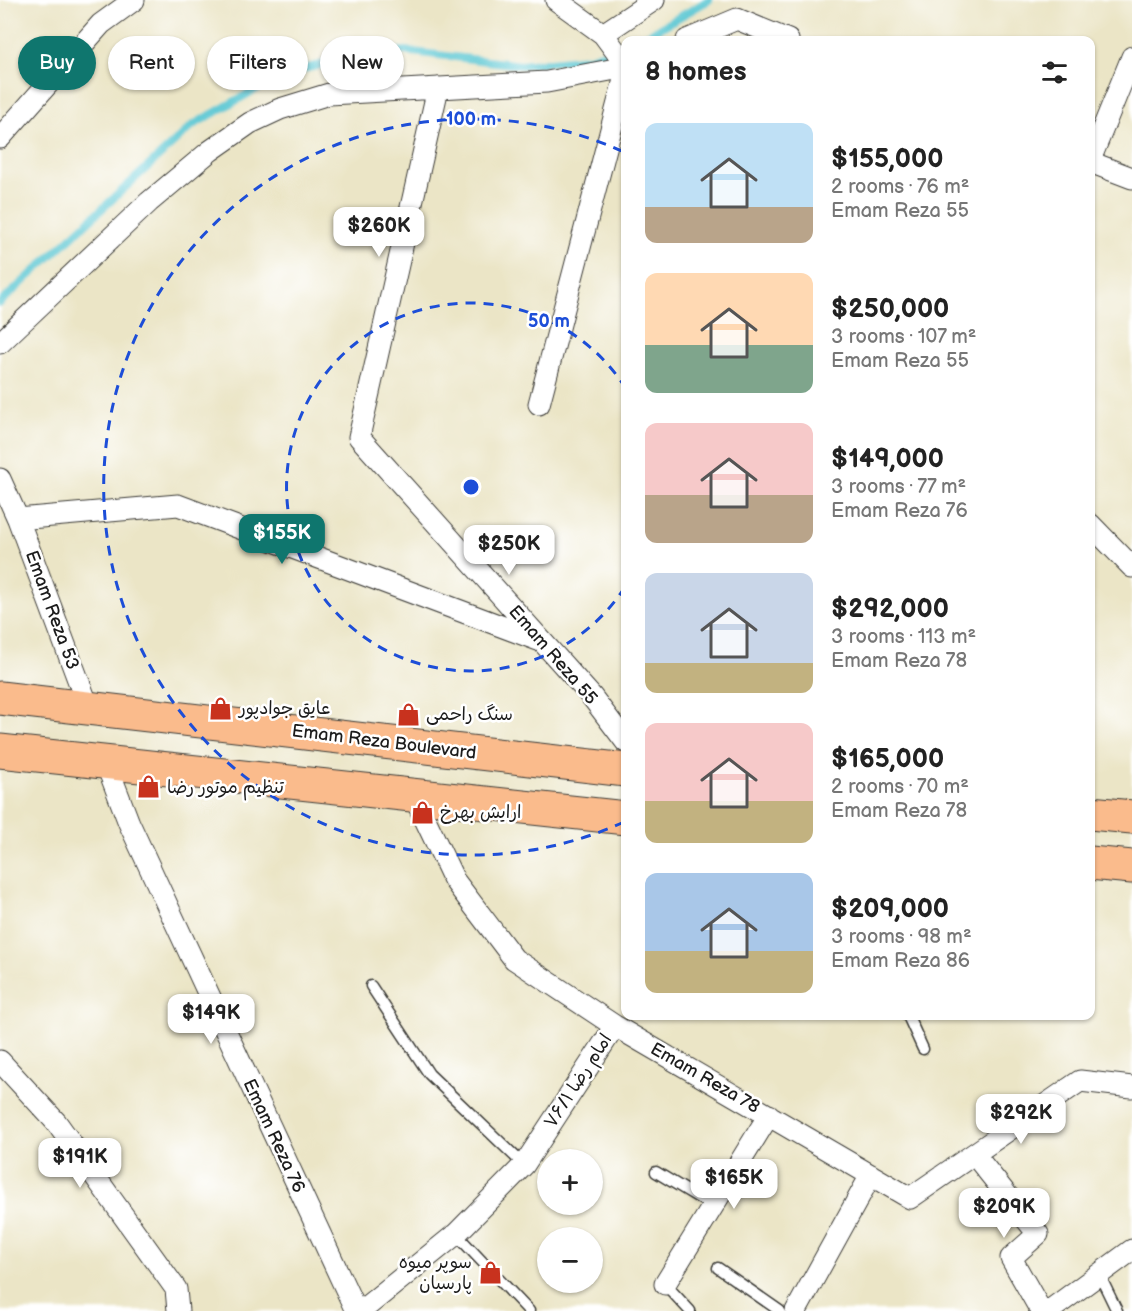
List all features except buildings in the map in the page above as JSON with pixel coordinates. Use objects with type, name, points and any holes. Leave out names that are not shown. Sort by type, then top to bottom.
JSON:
[{"type":"main road","name":"Emam Reza Boulevard","points":[[0,698],[621,769]]},
{"type":"main road","points":[[0,751],[621,817]]},
{"type":"main road","points":[[1095,813],[1132,817]]},
{"type":"main road","points":[[1095,863],[1132,867]]},
{"type":"street","points":[[0,138],[101,24],[134,0]]},
{"type":"street","points":[[556,0],[603,34],[621,61]]},
{"type":"street","points":[[603,34],[654,0]]},
{"type":"street","points":[[697,36],[737,19],[778,36]]},
{"type":"street","points":[[1095,149],[1132,57]]},
{"type":"street","points":[[0,344],[149,202],[210,151],[250,123],[280,109],[329,94],[547,82],[621,69]]},
{"type":"street","points":[[538,404],[621,87]]},
{"type":"street","name":"Emam Reza 55","points":[[438,88],[359,437],[592,697],[621,735]]},
{"type":"street","points":[[1095,163],[1132,178]]},
{"type":"street","name":"Emam Reza 53","points":[[0,479],[18,519],[88,709]]},
{"type":"street","points":[[18,519],[178,505],[542,642]]},
{"type":"street","points":[[1095,529],[1132,567]]},
{"type":"street","name":"Emam Reza 76","points":[[106,763],[129,824],[356,1311]]},
{"type":"street","name":"Emam Reza 78","points":[[414,796],[454,880],[514,959],[615,1026],[910,1198],[974,1154]]},
{"type":"street","name":"امام رضا ۷۶/۱","points":[[362,1311],[456,1234],[524,1165],[615,1026]]},
{"type":"street","points":[[0,1061],[57,1122],[163,1270],[176,1289],[178,1311]]},
{"type":"street","points":[[1041,1311],[1011,1258],[1038,1234],[974,1154],[1080,1080],[1132,1087]]},
{"type":"street","points":[[665,1284],[770,1115]]},
{"type":"street","points":[[796,1311],[871,1175]]},
{"type":"street","points":[[1049,1311],[1100,1276],[1132,1250]]},
{"type":"lane","points":[[371,986],[429,1074],[524,1165]]},
{"type":"lane","points":[[910,1020],[923,1049]]},
{"type":"lane","points":[[656,1172],[714,1206]]},
{"type":"lane","points":[[456,1234],[529,1311]]},
{"type":"lane","points":[[718,1268],[780,1311]]},
{"type":"lane","points":[[1100,1276],[1117,1311]]},
{"type":"lane","points":[[665,1284],[690,1311]]},
{"type":"waterway","points":[[646,36],[709,0]]},
{"type":"waterway","points":[[0,303],[193,125],[283,74],[349,58],[404,51],[521,65],[589,58],[621,48]]},
{"type":"place","name":"عایق جوادپور","points":[[221,708]]},
{"type":"place","name":"سنگ راحمی","points":[[408,714]]},
{"type":"place","name":"تنظیم موتور رضا","points":[[149,787]]},
{"type":"place","name":"ارایش بهرخ","points":[[422,812]]},
{"type":"place","name":"سوپر میوه پارسیان","points":[[490,1272]]}]
